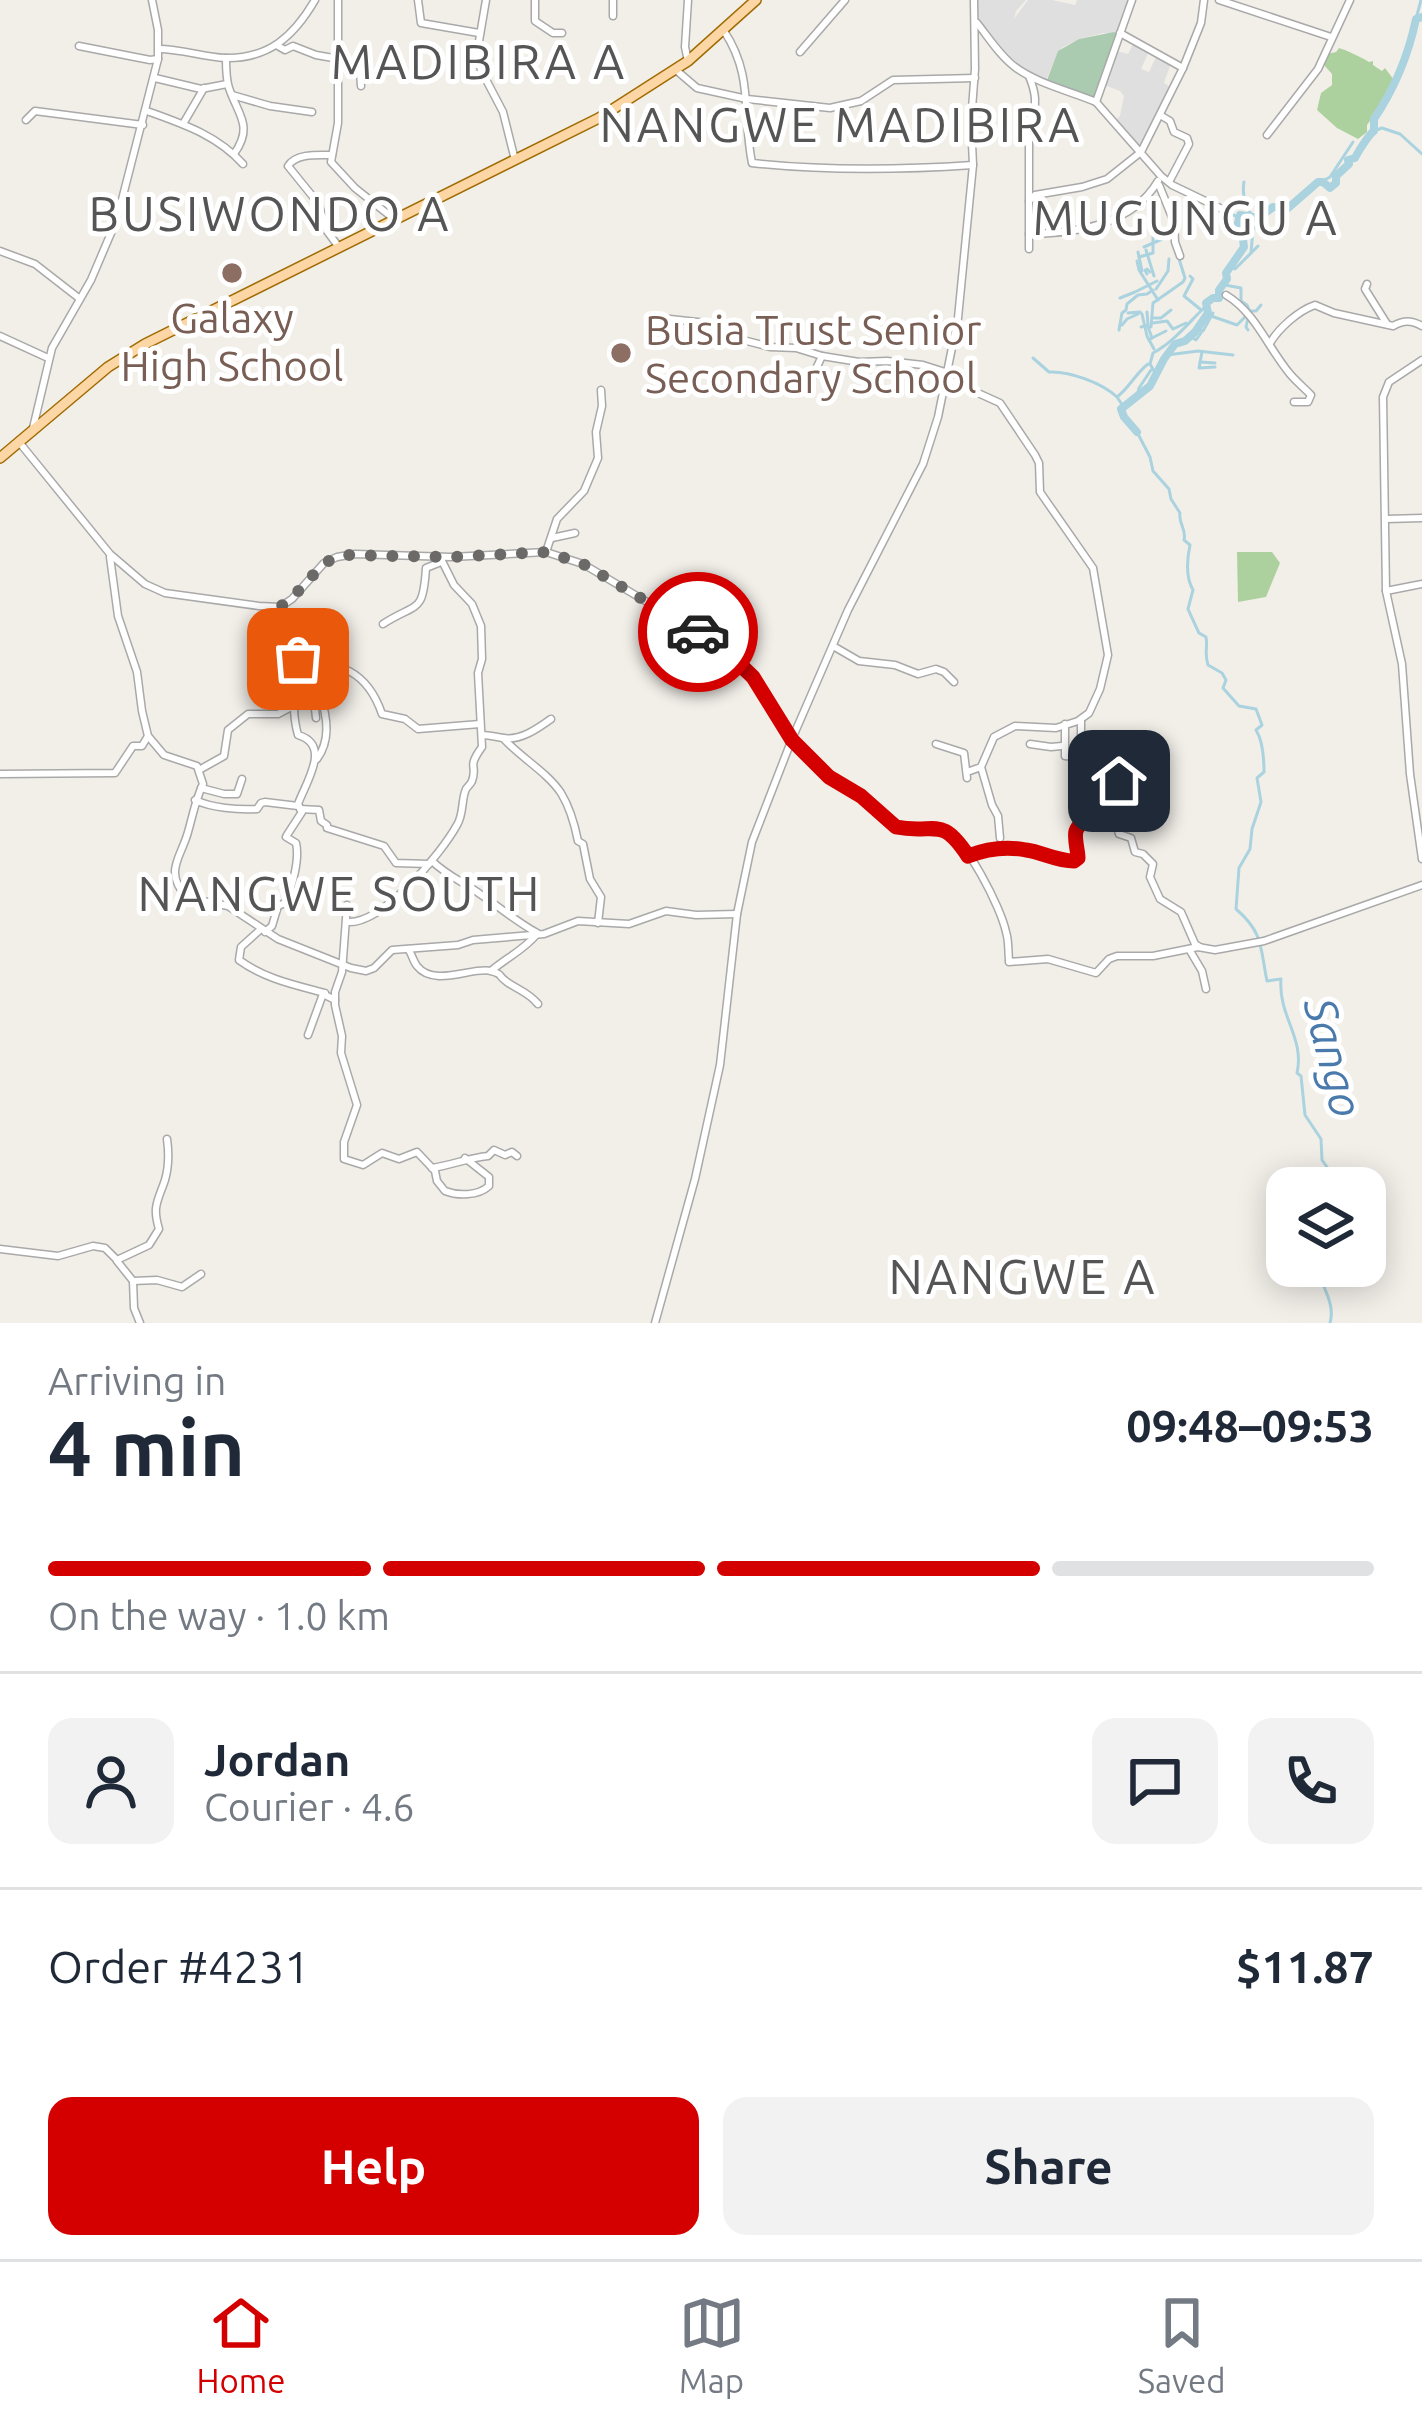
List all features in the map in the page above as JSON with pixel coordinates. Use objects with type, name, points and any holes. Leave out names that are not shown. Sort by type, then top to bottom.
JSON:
[{"type":"main road","points":[[0,458],[108,367],[145,344],[599,118],[688,61],[756,0]]},
{"type":"street","points":[[32,430],[48,358],[117,219],[158,59],[152,0]]},
{"type":"street","points":[[159,49],[226,58],[278,46],[315,0]]},
{"type":"street","points":[[338,0],[338,123],[331,162],[394,219]]},
{"type":"street","points":[[418,0],[421,23],[479,33]]},
{"type":"street","points":[[486,0],[477,53],[503,112],[515,160]]},
{"type":"street","points":[[535,0],[535,21],[553,33],[562,33]]},
{"type":"street","points":[[613,0],[614,16]]},
{"type":"street","points":[[688,0],[688,61]]},
{"type":"street","points":[[800,52],[845,0]]},
{"type":"street","points":[[655,1323],[716,1082],[737,914],[752,842],[867,568],[929,449],[947,376],[958,318],[973,165],[974,0]]},
{"type":"street","points":[[1096,102],[1132,0]]},
{"type":"street","points":[[1031,195],[1107,179],[1141,152],[1183,68],[1201,22],[1204,0]]},
{"type":"street","points":[[1220,0],[1331,38]]},
{"type":"street","points":[[1267,135],[1318,69],[1350,0]]},
{"type":"street","points":[[975,21],[1006,60],[1029,76],[1096,102],[1141,152],[1159,178],[1180,256]]},
{"type":"street","points":[[724,31],[742,64],[752,163],[864,169],[973,165]]},
{"type":"street","points":[[1120,33],[1183,68]]},
{"type":"street","points":[[79,46],[158,59]]},
{"type":"street","points":[[278,46],[339,59],[360,72],[361,86]]},
{"type":"street","points":[[226,58],[227,84],[242,114],[244,139],[234,154]]},
{"type":"street","points":[[676,70],[697,88],[830,108],[861,100],[893,80],[975,78]]},
{"type":"street","points":[[1029,76],[1035,102],[1029,120],[1029,249]]},
{"type":"street","points":[[154,78],[204,88],[227,84]]},
{"type":"street","points":[[183,124],[204,88]]},
{"type":"street","points":[[232,95],[312,112]]},
{"type":"street","points":[[26,120],[35,111],[143,124]]},
{"type":"street","points":[[147,111],[219,142],[243,164]]},
{"type":"street","points":[[1160,115],[1189,144],[1169,182]]},
{"type":"street","points":[[332,155],[301,157],[288,166],[318,203],[327,232],[338,246]]},
{"type":"street","points":[[1029,234],[1106,223],[1135,210],[1159,178]]},
{"type":"street","points":[[1159,178],[1222,209]]},
{"type":"street","points":[[0,251],[34,264],[80,298]]},
{"type":"street","points":[[1367,284],[1365,291],[1387,324]]},
{"type":"street","points":[[1226,295],[1269,339],[1290,374],[1311,395],[1308,402],[1294,402]]},
{"type":"street","points":[[1269,339],[1315,305],[1393,326],[1413,321],[1422,326]]},
{"type":"street","points":[[652,317],[706,323],[770,347],[859,362],[923,365],[1000,403],[1039,463],[1040,492],[1093,568],[1108,655],[1096,699],[1081,720],[1056,728],[1015,726],[994,737],[980,767],[967,775],[964,752],[936,744]]},
{"type":"street","points":[[0,336],[48,358]]},
{"type":"street","points":[[782,386],[807,388],[822,356]]},
{"type":"street","points":[[1422,360],[1384,389],[1383,469],[1386,591],[1402,664],[1422,859]]},
{"type":"street","points":[[547,552],[557,519],[584,490],[598,458],[602,390]]},
{"type":"street","points":[[19,442],[110,554],[145,584],[165,593],[280,607],[324,563],[355,554],[441,560],[547,552],[583,564],[729,654],[759,685],[792,740],[829,777],[861,796],[896,827],[941,828],[956,839],[983,879],[1004,925],[1009,961],[1048,958],[1096,973],[1113,957],[1153,956],[1190,947],[1215,950],[1262,941],[1422,885]]},
{"type":"street","points":[[1386,518],[1422,518]]},
{"type":"street","points":[[552,538],[575,533]]},
{"type":"street","points":[[110,554],[118,616],[137,673],[148,736],[164,755],[193,764],[203,784],[176,861],[178,887],[187,898],[227,906],[263,930],[342,965],[369,970],[392,950],[548,933],[572,922],[629,924],[667,911],[737,914]]},
{"type":"street","points":[[383,624],[420,603],[427,567],[441,560]]},
{"type":"street","points":[[347,922],[364,920],[415,882],[431,862],[459,823],[472,781],[472,760],[482,747],[481,626],[472,604],[454,585],[441,560]]},
{"type":"street","points":[[1386,591],[1422,584]]},
{"type":"street","points":[[280,607],[284,654],[349,669],[377,701],[382,715],[405,718],[418,729],[481,724]]},
{"type":"street","points":[[833,646],[859,661],[895,665],[918,674],[936,669],[954,682]]},
{"type":"street","points":[[298,659],[296,732],[314,745],[316,761]]},
{"type":"street","points":[[296,678],[321,696],[327,734],[299,807],[302,812],[286,838],[296,843],[298,851],[289,894],[285,904],[278,906],[272,926],[241,947],[239,960],[258,974],[308,987],[335,1000]]},
{"type":"street","points":[[313,691],[316,718]]},
{"type":"street","points":[[199,770],[224,756],[228,730],[248,714],[278,714],[294,705]]},
{"type":"street","points":[[482,735],[508,740],[551,719]]},
{"type":"street","points":[[968,856],[991,848],[1078,858],[1076,831],[1092,814],[1095,801],[1081,757],[1081,720]]},
{"type":"street","points":[[1064,724],[1065,756],[1081,757],[1096,750],[1114,753]]},
{"type":"street","points":[[0,774],[116,773],[133,746],[142,746],[148,736]]},
{"type":"street","points":[[503,738],[563,796],[578,841],[584,844],[592,884],[602,897],[598,923]]},
{"type":"street","points":[[1030,744],[1064,746]]},
{"type":"street","points":[[980,767],[998,816],[1000,838]]},
{"type":"street","points":[[1095,801],[1107,802],[1119,781],[1119,768]]},
{"type":"street","points":[[1410,774],[1422,771]]},
{"type":"street","points":[[201,788],[237,794],[242,779]]},
{"type":"street","points":[[196,800],[209,806],[257,809],[266,802],[319,810],[327,828],[384,846],[396,863],[431,862],[538,934]]},
{"type":"street","points":[[1108,816],[1119,834],[1131,838],[1135,852],[1153,864],[1150,878],[1160,899],[1181,911],[1206,989]]},
{"type":"street","points":[[347,904],[335,1000],[341,1053],[357,1105],[344,1142],[344,1159],[363,1165],[382,1153],[399,1159],[417,1152],[432,1168],[440,1187],[450,1193],[485,1190],[489,1177],[465,1158]]},
{"type":"street","points":[[491,971],[538,934]]},
{"type":"street","points":[[408,949],[418,968],[436,976],[491,971],[522,988],[538,1004]]},
{"type":"street","points":[[308,1035],[325,993]]},
{"type":"street","points":[[116,1260],[149,1245],[159,1229],[155,1201],[166,1178],[167,1139]]},
{"type":"street","points":[[432,1168],[498,1150],[518,1156]]},
{"type":"street","points":[[0,1249],[58,1256],[93,1246],[105,1248],[133,1281],[134,1309],[140,1323]]},
{"type":"street","points":[[133,1281],[157,1280],[182,1287],[201,1274]]},
{"type":"shaded area","points":[[976,0],[1026,0],[1014,19],[1028,0],[1075,5],[1077,0],[1130,0],[1117,34],[1103,33],[1063,47],[1046,80],[1029,74],[1004,54],[978,19]]},
{"type":"shaded area","points":[[1134,42],[1149,51],[1141,69],[1149,72],[1157,55],[1171,63],[1164,83],[1172,88],[1140,149],[1115,121],[1124,96],[1104,85],[1117,51],[1128,54]]},
{"type":"green space","points":[[1114,32],[1115,42],[1095,98],[1047,80],[1058,51],[1079,39]]},
{"type":"green space","points":[[1339,48],[1373,61],[1394,80],[1367,132],[1358,139],[1317,110],[1321,93],[1332,85],[1332,74],[1324,65],[1327,54]]},
{"type":"green space","points":[[1237,552],[1272,552],[1280,563],[1266,597],[1238,602]]},
{"type":"waterway","points":[[1416,19],[1421,0]]},
{"type":"waterway","name":"Sango","points":[[1137,432],[1121,409],[1150,386],[1175,344],[1195,332],[1208,313],[1206,303],[1219,298],[1226,273],[1244,247],[1237,227],[1240,215],[1259,218],[1273,207],[1287,209],[1318,182],[1330,188],[1336,183],[1336,176],[1374,131],[1374,119],[1400,72],[1416,19],[1422,17]]},
{"type":"waterway","points":[[1041,79],[1083,94]]},
{"type":"waterway","points":[[1374,131],[1382,128],[1400,134],[1422,154]]},
{"type":"waterway","points":[[1321,182],[1330,177],[1353,142]]},
{"type":"waterway","points":[[1244,182],[1245,200],[1253,216]]},
{"type":"waterway","points":[[1223,209],[1239,218]]},
{"type":"waterway","points":[[1251,253],[1253,229],[1260,223]]},
{"type":"waterway","points":[[1139,257],[1153,253],[1153,231]]},
{"type":"waterway","points":[[1144,247],[1167,237]]},
{"type":"waterway","points":[[1231,266],[1235,269],[1258,246]]},
{"type":"waterway","points":[[1146,250],[1154,276]]},
{"type":"waterway","points":[[1138,252],[1142,271]]},
{"type":"waterway","points":[[1156,289],[1168,271],[1169,259]]},
{"type":"waterway","points":[[1149,340],[1153,303],[1185,278],[1179,259]]},
{"type":"waterway","points":[[1137,261],[1158,300]]},
{"type":"waterway","points":[[1147,269],[1150,272]]},
{"type":"waterway","points":[[1145,270],[1147,274]]},
{"type":"waterway","points":[[1190,276],[1193,279],[1184,296],[1200,309]]},
{"type":"waterway","points":[[1137,291],[1157,281]]},
{"type":"waterway","points":[[1225,285],[1241,288],[1241,301],[1251,314]]},
{"type":"waterway","points":[[1119,330],[1127,304],[1153,290]]},
{"type":"waterway","points":[[1120,298],[1135,292]]},
{"type":"waterway","points":[[1251,311],[1261,305]]},
{"type":"waterway","points":[[1157,376],[1150,364],[1153,353],[1205,307]]},
{"type":"waterway","points":[[1152,318],[1171,310]]},
{"type":"waterway","points":[[1141,327],[1148,325],[1147,312]]},
{"type":"waterway","points":[[1128,313],[1142,314],[1154,349]]},
{"type":"waterway","points":[[1197,329],[1203,331],[1213,313]]},
{"type":"waterway","points":[[1122,325],[1138,314]]},
{"type":"waterway","points":[[1211,316],[1237,325],[1246,316]]},
{"type":"waterway","points":[[1248,318],[1248,330]]},
{"type":"waterway","points":[[1153,323],[1167,321],[1173,329],[1186,323]]},
{"type":"waterway","points":[[1152,338],[1166,331]]},
{"type":"waterway","points":[[1190,336],[1196,340],[1201,333]]},
{"type":"waterway","points":[[1167,355],[1198,351],[1233,355]]},
{"type":"waterway","points":[[1202,352],[1199,368],[1215,367]]},
{"type":"waterway","points":[[1033,358],[1049,372],[1085,379],[1117,397]]},
{"type":"waterway","points":[[1200,362],[1215,363]]},
{"type":"waterway","points":[[1123,406],[1117,397],[1148,364]]},
{"type":"waterway","points":[[1137,396],[1151,370]]},
{"type":"waterway","name":"Sango","points":[[1137,432],[1153,471],[1169,489],[1180,513],[1184,540],[1190,545],[1188,573],[1193,590],[1188,609],[1199,633],[1206,637],[1208,665],[1222,673],[1223,688],[1239,706],[1256,709],[1262,725],[1256,730],[1264,762],[1264,772],[1257,778],[1261,802],[1250,849],[1239,868],[1236,909],[1256,934],[1267,981],[1281,979],[1305,1115],[1321,1139],[1327,1167]]},
{"type":"waterway","name":"Sango","points":[[1324,1287],[1330,1323]]},
{"type":"way so far","points":[[298,659],[284,654],[280,607],[324,563],[355,554],[557,554],[583,564],[698,632]]},
{"type":"place","name":"Galaxy High School","points":[[232,273]]},
{"type":"place","name":"Busia Trust Senior Secondary School","points":[[621,353]]},
{"type":"district","name":"MADIBIRA A","points":[[479,61]]},
{"type":"district","name":"NANGWE MADIBIRA","points":[[841,124]]},
{"type":"district","name":"BUSIWONDO A","points":[[270,213]]},
{"type":"district","name":"MUGUNGU A","points":[[1186,217]]},
{"type":"district","name":"NANGWE SOUTH","points":[[340,893]]},
{"type":"district","name":"NANGWE A","points":[[1023,1276]]},
{"type":"route","points":[[698,632],[753,677],[792,740],[829,777],[861,796],[896,827],[945,830],[968,856],[991,848],[1029,850],[1074,861],[1078,858],[1076,831],[1092,814],[1095,801],[1107,802],[1119,781]]}]
